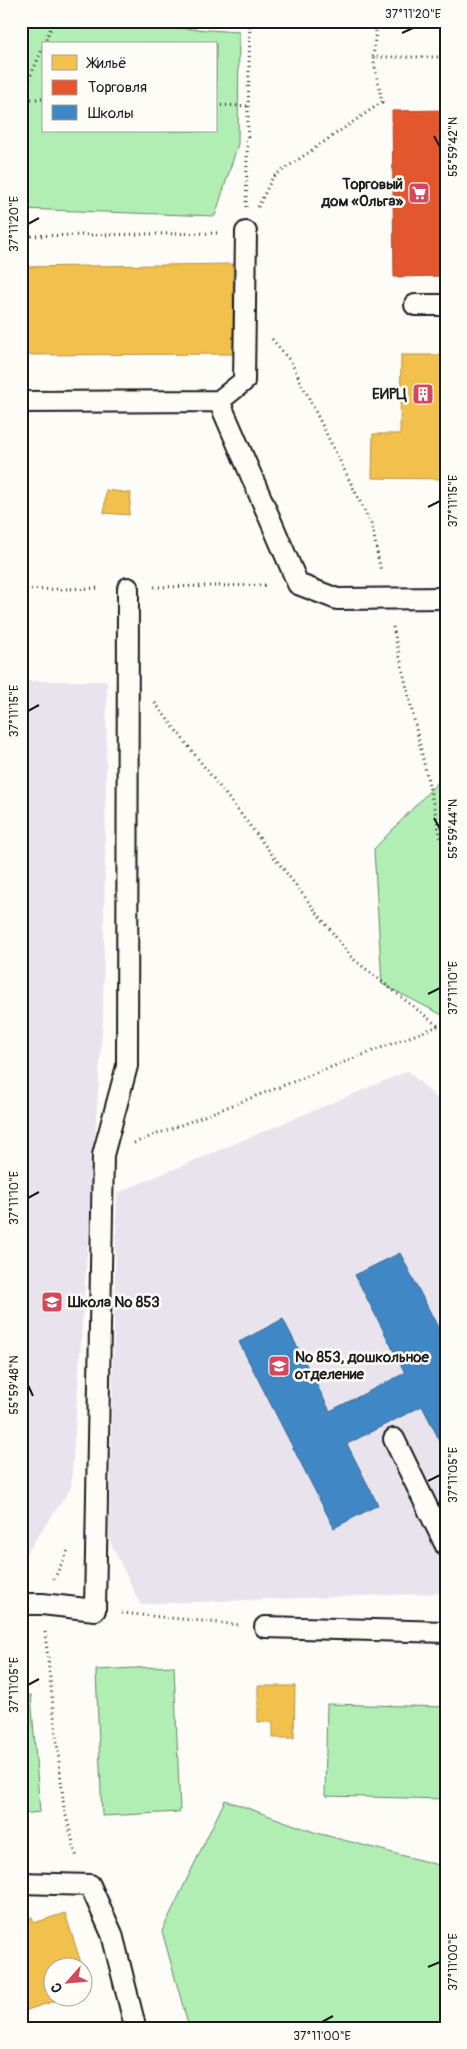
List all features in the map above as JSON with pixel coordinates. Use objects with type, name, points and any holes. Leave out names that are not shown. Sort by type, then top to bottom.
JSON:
[{"type":"lane","points":[[21,402],[219,401],[244,381],[246,232]]},
{"type":"lane","points":[[415,305],[446,305]]},
{"type":"lane","points":[[219,401],[298,584],[337,599],[386,597],[446,598]]},
{"type":"lane","points":[[21,1604],[42,1604],[95,1610],[103,1155],[127,1066],[128,588]]},
{"type":"lane","points":[[394,1440],[446,1546]]},
{"type":"lane","points":[[266,1627],[446,1632]]},
{"type":"lane","points":[[21,1883],[90,1885],[112,1934],[134,2022],[133,2028]]},
{"type":"path","points":[[45,42],[54,21]]},
{"type":"path","points":[[240,21],[250,23],[263,21]]},
{"type":"path","points":[[246,232],[273,177],[382,102],[373,57],[377,21]]},
{"type":"path","points":[[246,232],[250,23]]},
{"type":"path","points":[[42,49],[21,98],[42,99]]},
{"type":"path","points":[[373,57],[446,57]]},
{"type":"path","points":[[218,105],[248,106]]},
{"type":"path","points":[[21,236],[246,232]]},
{"type":"path","points":[[245,306],[291,362],[372,526],[386,597],[446,860]]},
{"type":"path","points":[[21,590],[298,584]]},
{"type":"path","points":[[128,668],[352,958],[438,1026]]},
{"type":"path","points":[[103,1155],[438,1026],[446,1026]]},
{"type":"path","points":[[72,1542],[42,1604],[64,1808],[84,1885]]},
{"type":"path","points":[[95,1610],[266,1627]]},
{"type":"shaded area","name":"Школа № 853","points":[[21,681],[107,681],[103,1018],[71,1488],[21,1561]]},
{"type":"shaded area","name":"№ 853, дошкольное отделение","points":[[408,1071],[446,1107],[446,1593],[140,1604],[109,1539],[117,1193]]},
{"type":"green space","points":[[21,21],[73,21],[239,32],[238,144],[215,216],[21,209]]},
{"type":"green space","points":[[446,729],[446,1017],[382,984],[374,849],[438,782]]},
{"type":"green space","points":[[174,1666],[180,1812],[102,1816],[96,1670]]},
{"type":"green space","points":[[31,1695],[40,1812],[21,1814],[21,1696]]},
{"type":"green space","points":[[327,1704],[446,1707],[446,1799],[325,1796]]},
{"type":"green space","points":[[225,1800],[317,1833],[446,1867],[446,2028],[189,2028],[162,1931]]},
{"type":"building: Жильё","points":[[233,264],[233,354],[21,355],[21,267]]},
{"type":"building: Жильё","name":"ЕИРЦ","points":[[401,355],[446,355],[446,479],[372,478],[373,434],[400,434]]},
{"type":"building: Жильё","points":[[106,490],[131,493],[129,515],[104,513]]},
{"type":"building: Жильё","points":[[258,1686],[295,1686],[294,1738],[273,1738],[273,1722],[258,1722]]},
{"type":"building: Жильё","points":[[65,1913],[79,1956],[42,1956],[42,2005],[21,2012],[21,1920],[32,1917],[34,1923]]},
{"type":"building: Торговля","name":"Торговый дом «Ольга»","points":[[446,110],[446,276],[394,277],[392,111]]},
{"type":"building: Школы","points":[[400,1253],[446,1343],[446,1453],[422,1406],[347,1444],[378,1505],[334,1528],[239,1342],[283,1319],[330,1411],[405,1373],[355,1275]]},
{"type":"place","name":"Торговый дом «Ольга»","points":[[419,193]]},
{"type":"place","name":"ЕИРЦ","points":[[423,394]]},
{"type":"place","name":"Школа № 853","points":[[52,1302]]},
{"type":"place","name":"№ 853, дошкольное отделение","points":[[279,1366]]}]
